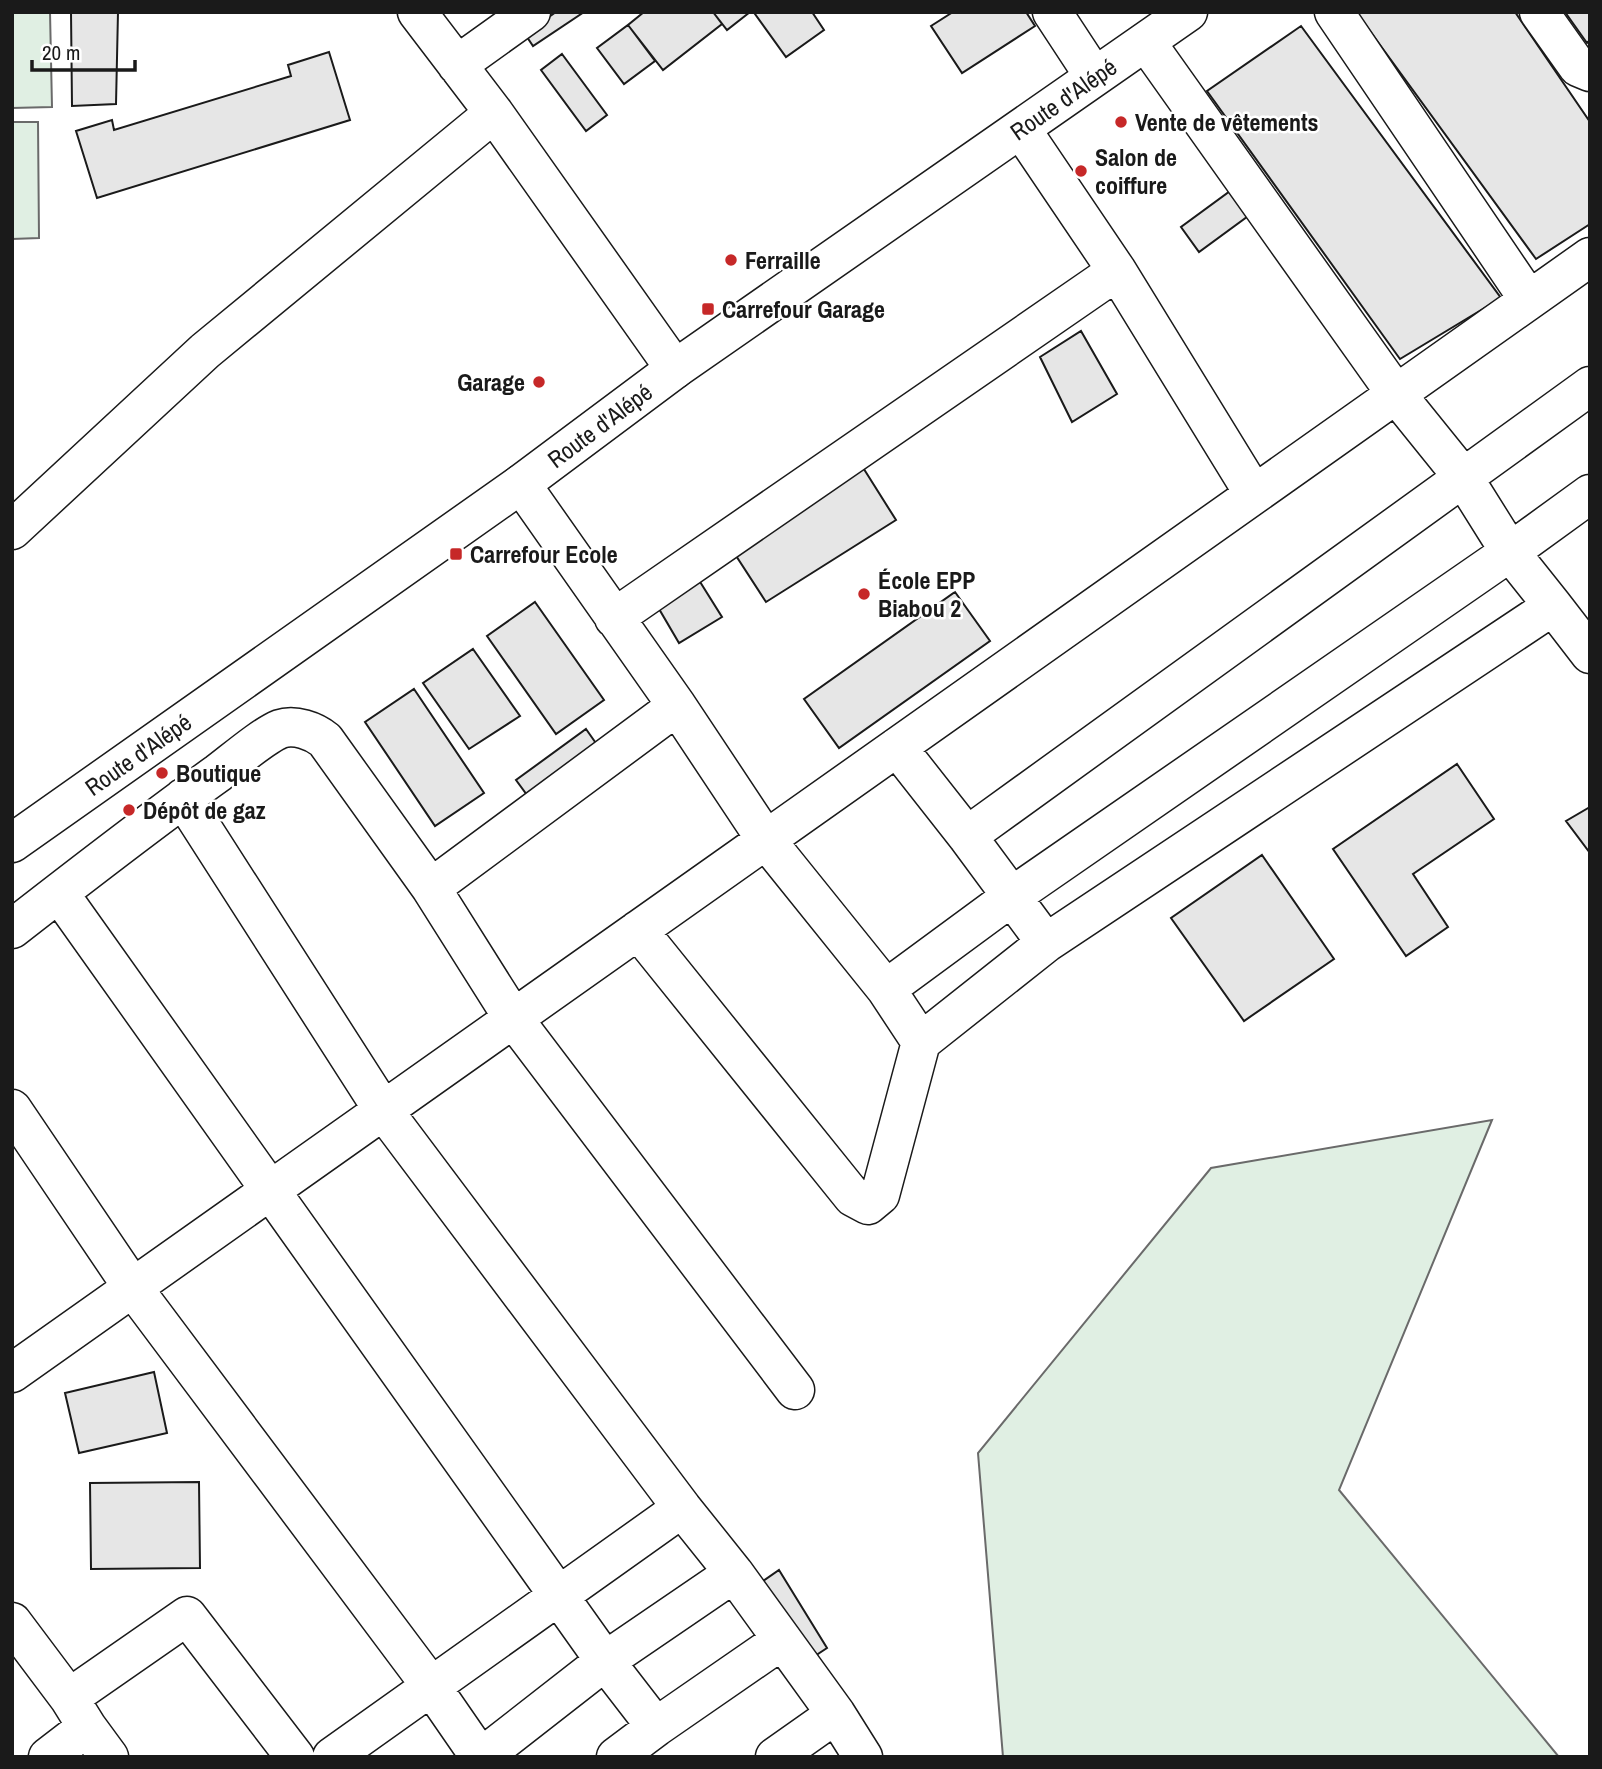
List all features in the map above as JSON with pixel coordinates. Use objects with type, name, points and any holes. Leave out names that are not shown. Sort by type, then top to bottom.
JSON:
[{"type":"street","points":[[417,12],[495,113],[675,369]]},
{"type":"street","points":[[457,65],[531,12]]},
{"type":"street","points":[[1052,12],[1094,76]]},
{"type":"street","name":"Route d'Alépé","points":[[12,843],[521,484],[675,369],[1188,12]]},
{"type":"street","points":[[1334,12],[1529,300]]},
{"type":"street","points":[[1539,12],[1578,66],[1590,72]]},
{"type":"street","points":[[638,930],[853,1197],[868,1205],[880,1195],[921,1042],[1046,943],[1575,625],[1510,552],[1463,477],[1396,394],[1146,42]]},
{"type":"street","points":[[12,530],[205,351],[495,113]]},
{"type":"street","points":[[1021,129],[1117,271],[1254,494]]},
{"type":"street","points":[[13,1372],[1590,257]]},
{"type":"street","points":[[614,618],[1117,271]]},
{"type":"street","points":[[967,836],[1590,386]]},
{"type":"street","points":[[521,484],[677,706],[766,840],[886,989],[921,1042]]},
{"type":"street","points":[[886,989],[1011,897],[1590,494]]},
{"type":"street","points":[[431,888],[677,706]]},
{"type":"street","points":[[12,929],[183,798],[280,729],[302,729],[316,733],[325,740],[431,888],[513,1018],[795,1390]]},
{"type":"street","points":[[897,747],[1046,943]]},
{"type":"street","points":[[183,798],[383,1110],[682,1508],[734,1573],[836,1714],[863,1757]]},
{"type":"street","points":[[59,893],[605,1661],[656,1727]]},
{"type":"street","points":[[12,1109],[133,1288],[431,1686],[481,1757],[605,1661],[734,1573]]},
{"type":"street","points":[[332,1757],[682,1508]]},
{"type":"street","points":[[48,1757],[88,1727],[187,1616],[295,1757]]},
{"type":"street","points":[[12,1622],[88,1727]]},
{"type":"street","points":[[616,1757],[782,1640]]},
{"type":"street","points":[[775,1757],[836,1714]]},
{"type":"green space","points":[[12,12],[50,12],[52,107],[12,108]]},
{"type":"green space","points":[[12,122],[38,122],[39,238],[12,239]]},
{"type":"green space","points":[[1492,1120],[1339,1490],[1559,1757],[1003,1757],[978,1453],[1211,1168]]},
{"type":"building","points":[[71,12],[118,12],[116,104],[72,106]]},
{"type":"building","points":[[556,12],[584,12],[533,46],[525,34]]},
{"type":"building","points":[[644,12],[713,12],[722,24],[663,70],[628,25]]},
{"type":"building","points":[[713,12],[750,12],[727,30]]},
{"type":"building","points":[[812,12],[824,30],[786,57],[755,14]]},
{"type":"building","points":[[953,12],[1026,12],[1035,26],[962,73],[931,26]]},
{"type":"building","points":[[1356,12],[1515,12],[1590,122],[1590,224],[1536,259]]},
{"type":"building","points":[[1565,12],[1590,12],[1590,40],[1587,43]]},
{"type":"building","points":[[628,25],[655,61],[624,84],[597,48]]},
{"type":"building","points":[[1301,26],[1501,298],[1400,359],[1207,91]]},
{"type":"building","points":[[329,52],[350,120],[97,198],[76,131],[112,120],[114,130],[291,76],[288,65]]},
{"type":"building","points":[[562,54],[607,115],[586,131],[541,70]]},
{"type":"building","points":[[1237,186],[1255,211],[1199,252],[1181,227]]},
{"type":"building","points":[[1081,331],[1117,394],[1072,422],[1040,357]]},
{"type":"building","points":[[862,466],[896,520],[766,602],[731,548]]},
{"type":"building","points":[[697,577],[722,617],[679,643],[655,602]]},
{"type":"building","points":[[955,592],[990,641],[839,748],[804,699]]},
{"type":"building","points":[[535,602],[604,700],[556,734],[487,636]]},
{"type":"building","points":[[473,649],[520,716],[469,749],[423,683]]},
{"type":"building","points":[[414,689],[484,793],[435,826],[365,722]]},
{"type":"building","points":[[586,729],[600,749],[530,799],[516,780]]},
{"type":"building","points":[[1457,764],[1494,819],[1413,874],[1448,927],[1406,956],[1333,849]]},
{"type":"building","points":[[1590,807],[1590,853],[1566,821]]},
{"type":"building","points":[[1262,855],[1334,959],[1244,1021],[1171,918]]},
{"type":"building","points":[[154,1372],[167,1433],[79,1453],[65,1393]]},
{"type":"building","points":[[199,1482],[200,1568],[91,1569],[90,1483]]},
{"type":"building","points":[[779,1570],[827,1648],[795,1669],[747,1592]]},
{"type":"place","name":"Vente de vêtements","points":[[1121,122]]},
{"type":"place","name":"Salon de coiffure","points":[[1081,171]]},
{"type":"place","name":"Ferraille","points":[[731,260]]},
{"type":"place","name":"Carrefour Garage","points":[[708,309]]},
{"type":"place","name":"Garage","points":[[539,382]]},
{"type":"place","name":"Carrefour Ecole","points":[[456,554]]},
{"type":"place","name":"École EPP Biabou 2","points":[[864,594]]},
{"type":"place","name":"Boutique","points":[[162,773]]},
{"type":"place","name":"Dépôt de gaz","points":[[129,810]]}]
